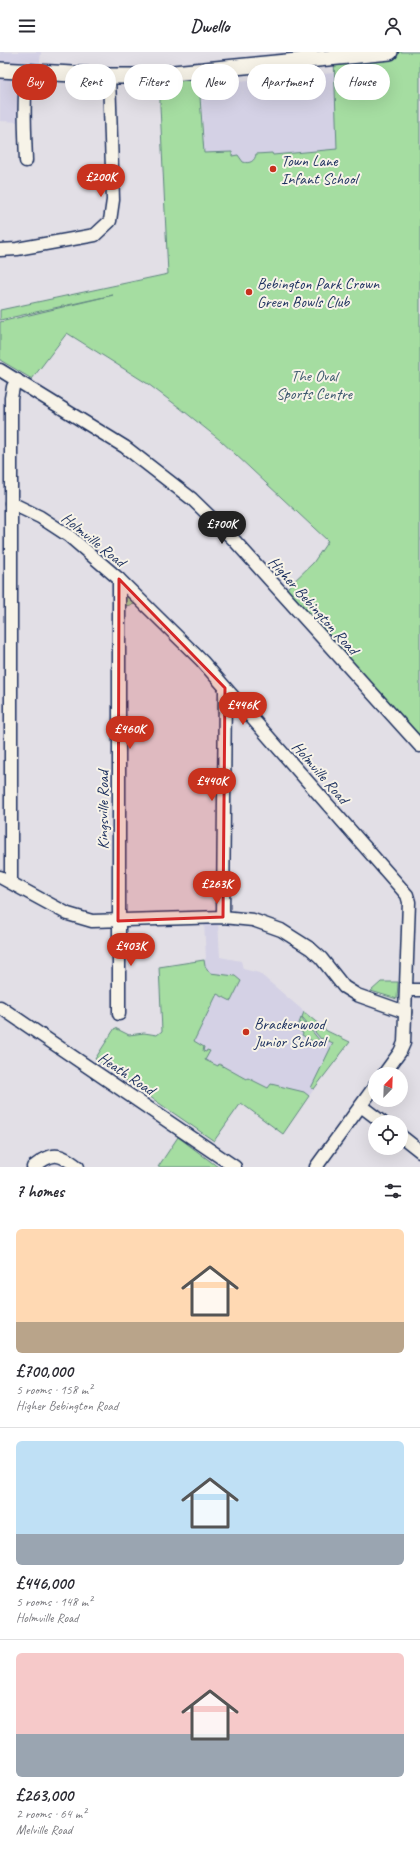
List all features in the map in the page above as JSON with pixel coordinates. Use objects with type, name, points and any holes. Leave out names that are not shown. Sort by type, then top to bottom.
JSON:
[{"type":"main road","points":[[116,76],[142,76],[289,57],[390,52]]},
{"type":"main road","points":[[0,70],[12,71]]},
{"type":"street","points":[[25,100],[26,161]]},
{"type":"street","points":[[0,250],[17,249],[95,235],[110,221],[113,200],[110,100]]},
{"type":"street","name":"Higher Bebington Road","points":[[0,370],[125,447],[192,499],[238,544],[420,746]]},
{"type":"street","points":[[17,380],[13,387],[11,398],[11,503],[5,879],[68,914],[92,921],[223,917],[253,920],[281,930],[297,939],[321,958],[344,987],[357,995],[406,1012]]},
{"type":"street","name":"Holmville Road","points":[[11,503],[40,517],[70,536],[119,579],[175,633],[226,688],[407,895],[409,902],[404,1043],[400,1052],[389,1067]]},
{"type":"street","name":"Kingsville Road","points":[[119,579],[119,1014]]},
{"type":"street","points":[[223,917],[226,688]]},
{"type":"street","points":[[407,990],[420,990]]},
{"type":"street","name":"Heath Road","points":[[0,1007],[202,1143],[235,1167]]},
{"type":"street","points":[[316,1167],[368,1096]]},
{"type":"street","points":[[361,1106],[373,1115]]},
{"type":"street","points":[[408,1141],[420,1150]]},
{"type":"street","points":[[33,1167],[48,1156],[54,1154],[61,1156],[78,1167]]},
{"type":"highlighted area","points":[[119,579],[225,688],[223,917],[118,921]]},
{"type":"shaded area","points":[[0,52],[41,52],[40,64],[12,64],[12,100],[22,100],[21,122],[0,121]]},
{"type":"shaded area","name":"Town Lane Infant School","points":[[334,73],[334,100],[336,100],[343,214],[208,205],[201,100],[239,100],[239,81],[247,80],[247,100],[326,100],[326,74]]},
{"type":"shaded area","name":"Brackenwood Junior School","points":[[204,922],[218,922],[220,957],[241,961],[243,969],[259,973],[327,1031],[350,1042],[314,1089],[283,1134],[241,1103],[214,1141],[95,1059],[115,1028],[129,1035],[144,1033],[157,1035],[162,1031],[159,967],[204,960],[206,958]]},
{"type":"green space","name":"The Oval Sports Centre","points":[[390,52],[420,52],[420,746],[286,597],[288,587],[313,563],[328,541],[220,440],[148,384],[67,333],[32,379],[0,360],[0,322],[113,295],[0,320],[0,310],[168,274],[160,100],[183,100],[183,71],[191,70],[191,100],[200,100],[204,153],[232,152],[232,156],[238,155],[243,162],[248,163],[253,160],[256,154],[272,153],[273,155],[337,149],[335,100],[390,100],[390,64],[334,64],[334,58]]},
{"type":"green space","points":[[125,593],[136,604],[125,606]]},
{"type":"green space","points":[[204,960],[205,966],[210,973],[235,976],[241,981],[231,1001],[217,994],[194,1041],[204,1047],[203,1051],[210,1051],[205,1060],[218,1066],[219,1064],[246,1079],[248,1078],[268,1088],[271,1084],[304,1092],[309,1096],[283,1134],[241,1103],[214,1141],[95,1059],[115,1028],[129,1035],[144,1033],[157,1035],[162,1031],[159,967]]},
{"type":"green space","points":[[381,982],[398,982],[397,999],[371,991]]},
{"type":"green space","points":[[304,1012],[327,1031],[350,1042],[314,1089],[311,1088],[333,1043],[322,1038],[321,1039],[302,1017]]},
{"type":"green space","points":[[301,1018],[320,1041],[317,1047],[315,1046],[316,1043],[302,1035],[303,1033],[297,1029]]},
{"type":"green space","points":[[178,1137],[218,1167],[158,1167]]},
{"type":"place","name":"Town Lane Infant School","points":[[273,169]]},
{"type":"place","name":"Bebington Park Crown Green Bowls Club","points":[[249,292]]},
{"type":"place","name":"Brackenwood Junior School","points":[[246,1032]]}]
